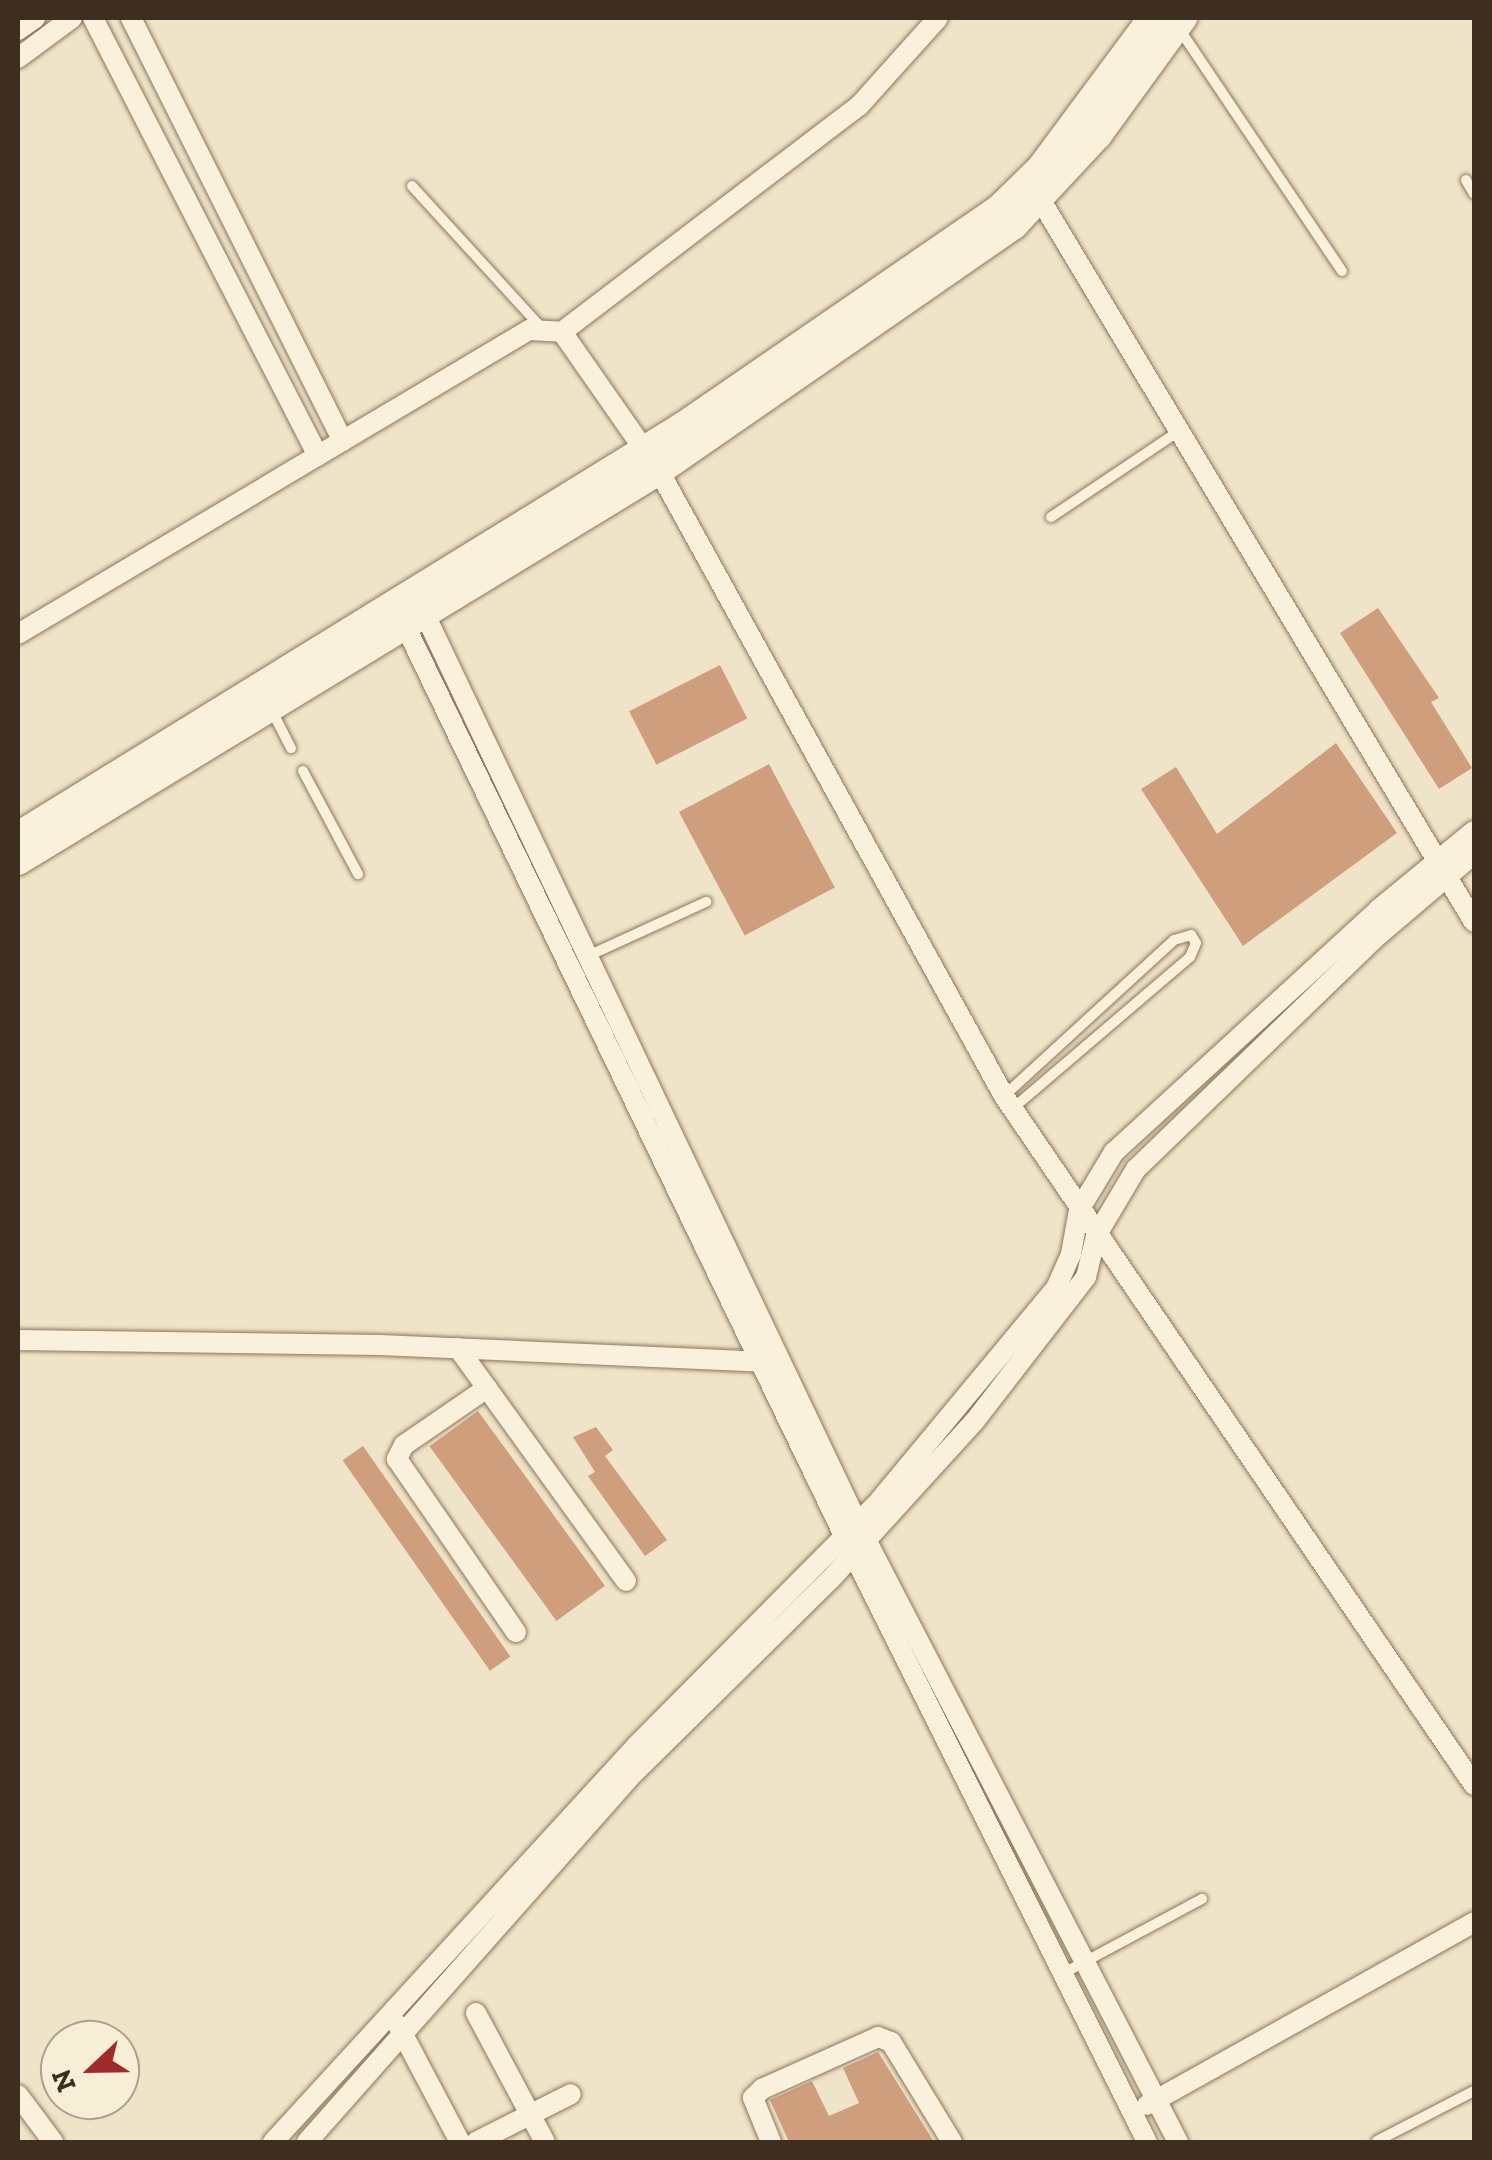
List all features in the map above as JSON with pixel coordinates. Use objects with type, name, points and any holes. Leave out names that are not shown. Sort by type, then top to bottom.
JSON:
[{"type":"main road","points":[[18,836],[652,460],[1014,225],[1098,135],[1170,20]]},
{"type":"main road","points":[[652,460],[1000,208],[1040,169],[1170,20]]},
{"type":"main road","points":[[18,861],[269,706],[409,607]]},
{"type":"street","points":[[18,30],[35,18]]},
{"type":"street","points":[[18,58],[72,18]]},
{"type":"street","points":[[93,18],[318,455]]},
{"type":"street","points":[[130,18],[343,440]]},
{"type":"street","points":[[562,332],[860,106],[938,18]]},
{"type":"street","points":[[1040,200],[1474,922]]},
{"type":"street","points":[[18,634],[540,326],[562,332],[582,354],[652,460],[1008,1102],[1078,1210],[1474,1785]]},
{"type":"street","points":[[409,607],[590,955],[771,1362]]},
{"type":"street","points":[[409,607],[1062,1974],[1146,2142]]},
{"type":"street","points":[[273,2142],[637,1745],[974,1422],[1078,1290],[1096,1236],[1136,1168],[1474,832]]},
{"type":"street","points":[[307,2142],[633,1774],[855,1538],[1056,1288],[1071,1254],[1078,1210],[1114,1152],[1443,866],[1474,854]]},
{"type":"street","points":[[18,1340],[458,1348],[771,1362]]},
{"type":"street","points":[[458,1348],[626,1582]]},
{"type":"street","points":[[487,1388],[404,1446],[397,1459],[516,1632]]},
{"type":"street","points":[[855,1538],[1086,1962],[1178,2142]]},
{"type":"street","points":[[1132,2113],[1474,1922]]},
{"type":"street","points":[[392,2013],[460,2142]]},
{"type":"street","points":[[476,2013],[545,2142]]},
{"type":"street","points":[[771,2142],[753,2098],[762,2088],[878,2036],[891,2042],[952,2142]]},
{"type":"street","points":[[476,2142],[571,2094]]},
{"type":"street","points":[[18,2095],[53,2142]]},
{"type":"lane","points":[[1170,20],[1342,271]]},
{"type":"lane","points":[[1466,180],[1474,194]]},
{"type":"lane","points":[[412,186],[540,326]]},
{"type":"lane","points":[[1051,517],[1180,430]]},
{"type":"lane","points":[[269,706],[291,748]]},
{"type":"lane","points":[[303,771],[358,874]]},
{"type":"lane","points":[[590,955],[706,902]]},
{"type":"lane","points":[[1191,936],[1196,943],[1190,957],[1008,1102],[1174,940],[1191,936]]},
{"type":"lane","points":[[1062,1974],[1202,1899]]},
{"type":"lane","points":[[1377,2140],[1474,2091]]},
{"type":"building","points":[[1378,608],[1439,698],[1431,702],[1472,768],[1439,789],[1340,633]]},
{"type":"building","points":[[720,665],[747,718],[656,765],[629,711]]},
{"type":"building","points":[[1336,743],[1397,833],[1243,946],[1141,789],[1176,767],[1217,834]]},
{"type":"building","points":[[769,764],[835,888],[745,935],[679,812]]},
{"type":"building","points":[[478,1411],[605,1586],[556,1621],[429,1446]]},
{"type":"building","points":[[596,1427],[613,1450],[605,1456],[667,1540],[645,1556],[588,1476],[595,1472],[573,1437]]},
{"type":"building","points":[[363,1446],[510,1657],[490,1671],[343,1460]]},
{"type":"building","points":[[878,2052],[934,2142],[789,2142],[770,2100],[812,2081],[829,2116],[859,2103],[843,2068]]}]
